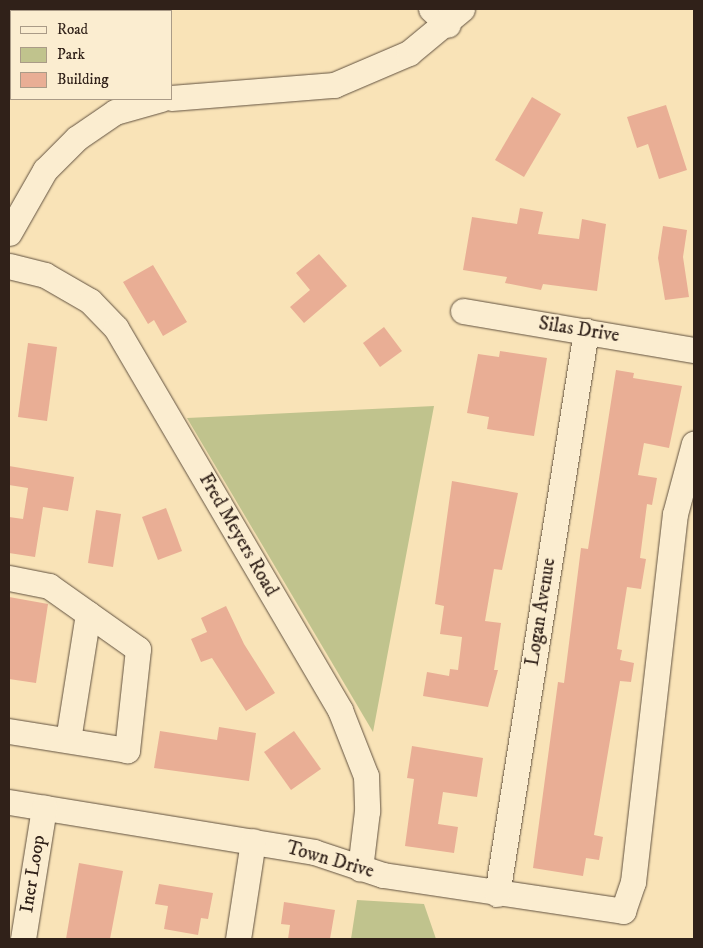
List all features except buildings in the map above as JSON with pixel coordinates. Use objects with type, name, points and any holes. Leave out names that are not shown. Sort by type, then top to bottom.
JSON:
[{"type":"street","points":[[172,98],[334,85],[408,53],[447,14]]},
{"type":"street","points":[[9,233],[46,170],[77,138],[115,112],[157,100]]},
{"type":"street","name":"Fred Meyers Road","points":[[9,266],[45,275],[90,301],[116,328],[330,693],[366,776],[367,811],[360,869]]},
{"type":"street","name":"Silas Drive","points":[[463,311],[694,350]]},
{"type":"street","name":"Logan Avenue","points":[[497,894],[586,331]]},
{"type":"street","name":"Town Drive","points":[[9,802],[314,852],[360,869],[497,894],[623,911],[634,873],[675,514],[694,444]]},
{"type":"street","points":[[9,578],[49,586],[138,649],[127,750],[9,731]]},
{"type":"street","points":[[68,740],[88,614]]},
{"type":"street","name":"Iner Loop","points":[[23,939],[44,808]]},
{"type":"street","points":[[238,939],[253,841]]},
{"type":"green space","points":[[434,406],[373,732],[187,418]]},
{"type":"green space","points":[[357,900],[424,904],[436,939],[351,939]]}]
